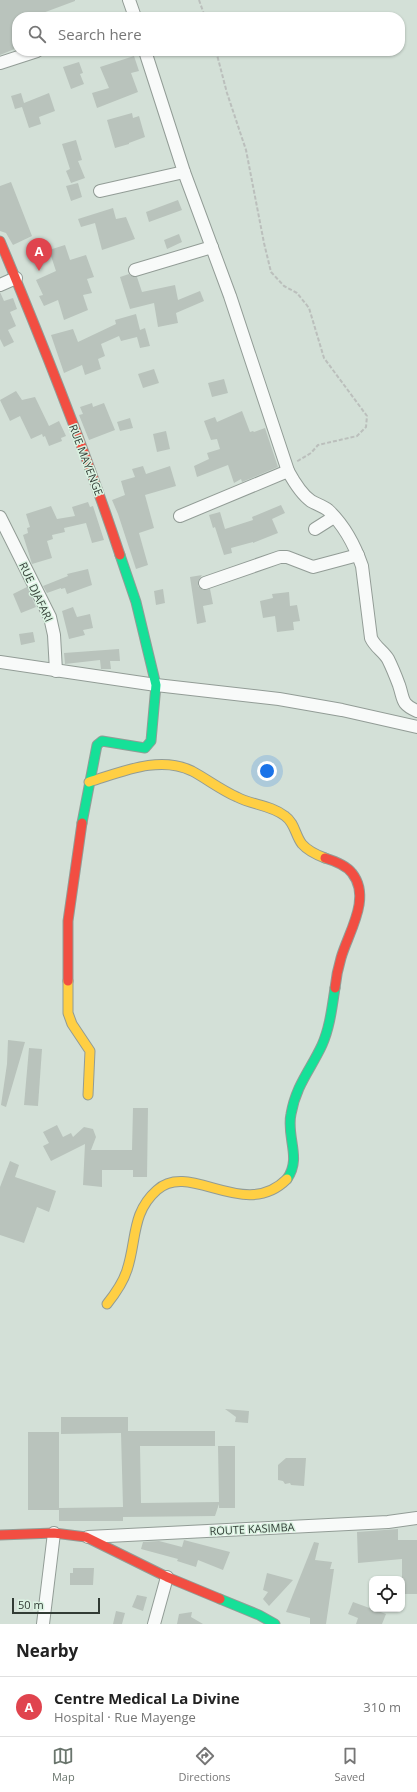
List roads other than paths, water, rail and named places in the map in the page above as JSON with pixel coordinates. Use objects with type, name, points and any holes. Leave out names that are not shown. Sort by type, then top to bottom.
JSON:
[{"type":"street","points":[[129,0],[133,12]]},
{"type":"street","points":[[0,63],[22,56]]},
{"type":"street","points":[[147,56],[184,172],[232,303],[288,471],[297,486],[310,500],[326,508],[343,528],[362,566],[370,638],[373,644],[388,659],[399,687],[402,700],[408,707],[417,711]]},
{"type":"street","points":[[100,191],[184,172]]},
{"type":"street","name":"RUE MAYENGE","points":[[0,241],[16,278],[110,524],[136,602],[156,685],[152,737],[148,745],[145,748],[106,741],[100,742],[95,750],[89,782]]},
{"type":"street","points":[[135,270],[212,247]]},
{"type":"street","points":[[0,285],[16,278]]},
{"type":"street","points":[[180,516],[288,471]]},
{"type":"street","points":[[315,529],[334,517]]},
{"type":"street","name":"RUE DJAFARI","points":[[0,518],[50,617],[54,635],[56,670]]},
{"type":"street","points":[[205,582],[280,557],[313,567],[358,556]]},
{"type":"street","points":[[0,662],[156,685],[279,699],[342,710],[417,727]]},
{"type":"street","points":[[88,1096],[90,1051],[88,1044],[71,1023],[68,1013],[68,921],[89,782],[130,770],[162,764],[175,764],[187,769],[239,798],[277,811],[290,820],[304,846],[315,853],[332,859],[348,868],[356,879],[359,893],[354,924],[341,957],[334,998],[322,1044],[303,1074],[291,1115],[290,1131],[296,1163],[288,1178],[275,1190],[263,1195],[250,1196],[181,1181],[165,1184],[144,1202],[136,1226],[127,1269],[118,1290],[107,1304]]},
{"type":"street","name":"ROUTE KASIMBA","points":[[0,1535],[54,1533],[86,1537],[388,1522],[417,1518]]},
{"type":"street","points":[[43,1624],[54,1533]]},
{"type":"street","name":"ROUTE KASIMBA","points":[[86,1537],[258,1620],[275,1624]]},
{"type":"street","points":[[154,1624],[167,1577]]},
{"type":"place","name":"Centre Medical La Divine","points":[[39,271]]}]
